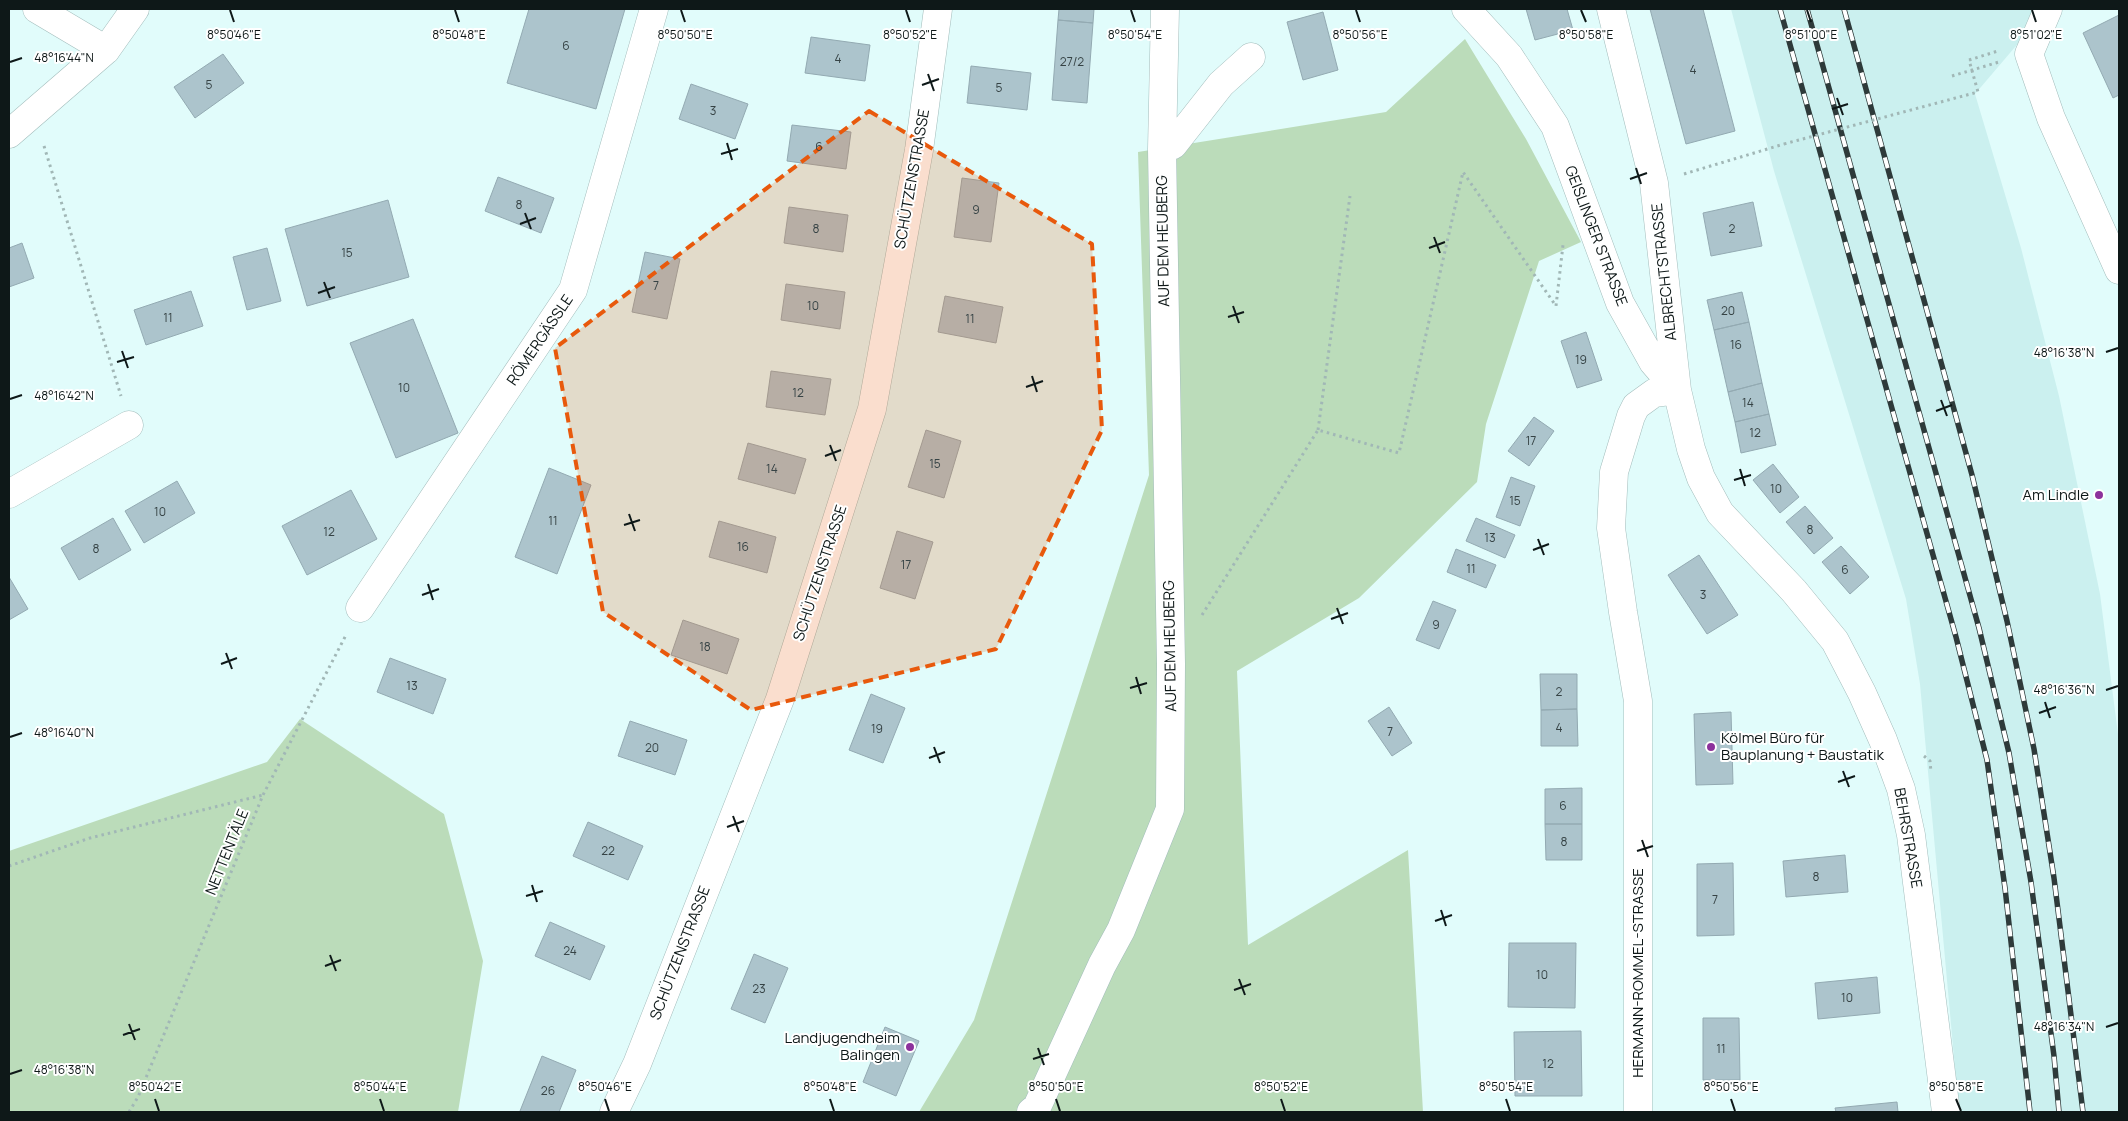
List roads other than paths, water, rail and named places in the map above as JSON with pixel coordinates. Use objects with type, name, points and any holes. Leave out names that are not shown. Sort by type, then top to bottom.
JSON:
[{"type":"street","points":[[36,9],[106,50]]},
{"type":"street","points":[[9,134],[106,50],[135,9]]},
{"type":"street","name":"RÖMERGÄSSLE","points":[[360,608],[573,290],[654,9]]},
{"type":"street","name":"SCHÜTZENSTRASSE","points":[[614,1112],[637,1064],[780,699],[872,410],[919,150],[938,9]]},
{"type":"street","name":"AUF DEM HEUBERG","points":[[1031,1112],[1037,1107],[1102,965],[1121,930],[1170,810],[1171,664],[1162,149],[1165,9]]},
{"type":"street","name":"GEISLINGER STRASSE","points":[[1466,9],[1509,56],[1555,126],[1620,303],[1653,362],[1677,390],[1701,478],[1720,513],[1794,591]]},
{"type":"street","name":"ALBRECHTSTRASSE","points":[[1611,9],[1654,183],[1677,390]]},
{"type":"street","points":[[2048,9],[2029,54],[2051,118],[2119,270]]},
{"type":"street","points":[[1162,149],[1173,145],[1221,84],[1250,57]]},
{"type":"street","name":"HERMANN-ROMMEL-STRASSE","points":[[1638,1112],[1638,701],[1622,612],[1611,528],[1614,472],[1631,416],[1636,406],[1643,399],[1654,393],[1677,390]]},
{"type":"street","points":[[9,494],[130,425]]},
{"type":"street","name":"BEHRSTRASSE","points":[[1794,591],[1835,641],[1866,700],[1901,789],[1911,835],[1946,1112]]},
{"type":"railway","points":[[1780,9],[1956,637],[1987,760],[2005,888],[2030,1112]]},
{"type":"railway","points":[[1807,9],[1979,628],[2009,753],[2031,882],[2054,1056],[2059,1112]]},
{"type":"railway","points":[[1844,9],[1972,475],[2007,621],[2034,749],[2054,878],[2083,1112]]},
{"type":"place","name":"Am Lindle","points":[[2099,495]]},
{"type":"place","name":"Kölmel Büro für Bauplanung + Baustatik","points":[[1711,747]]},
{"type":"place","name":"Landjugendheim Balingen","points":[[910,1047]]}]
